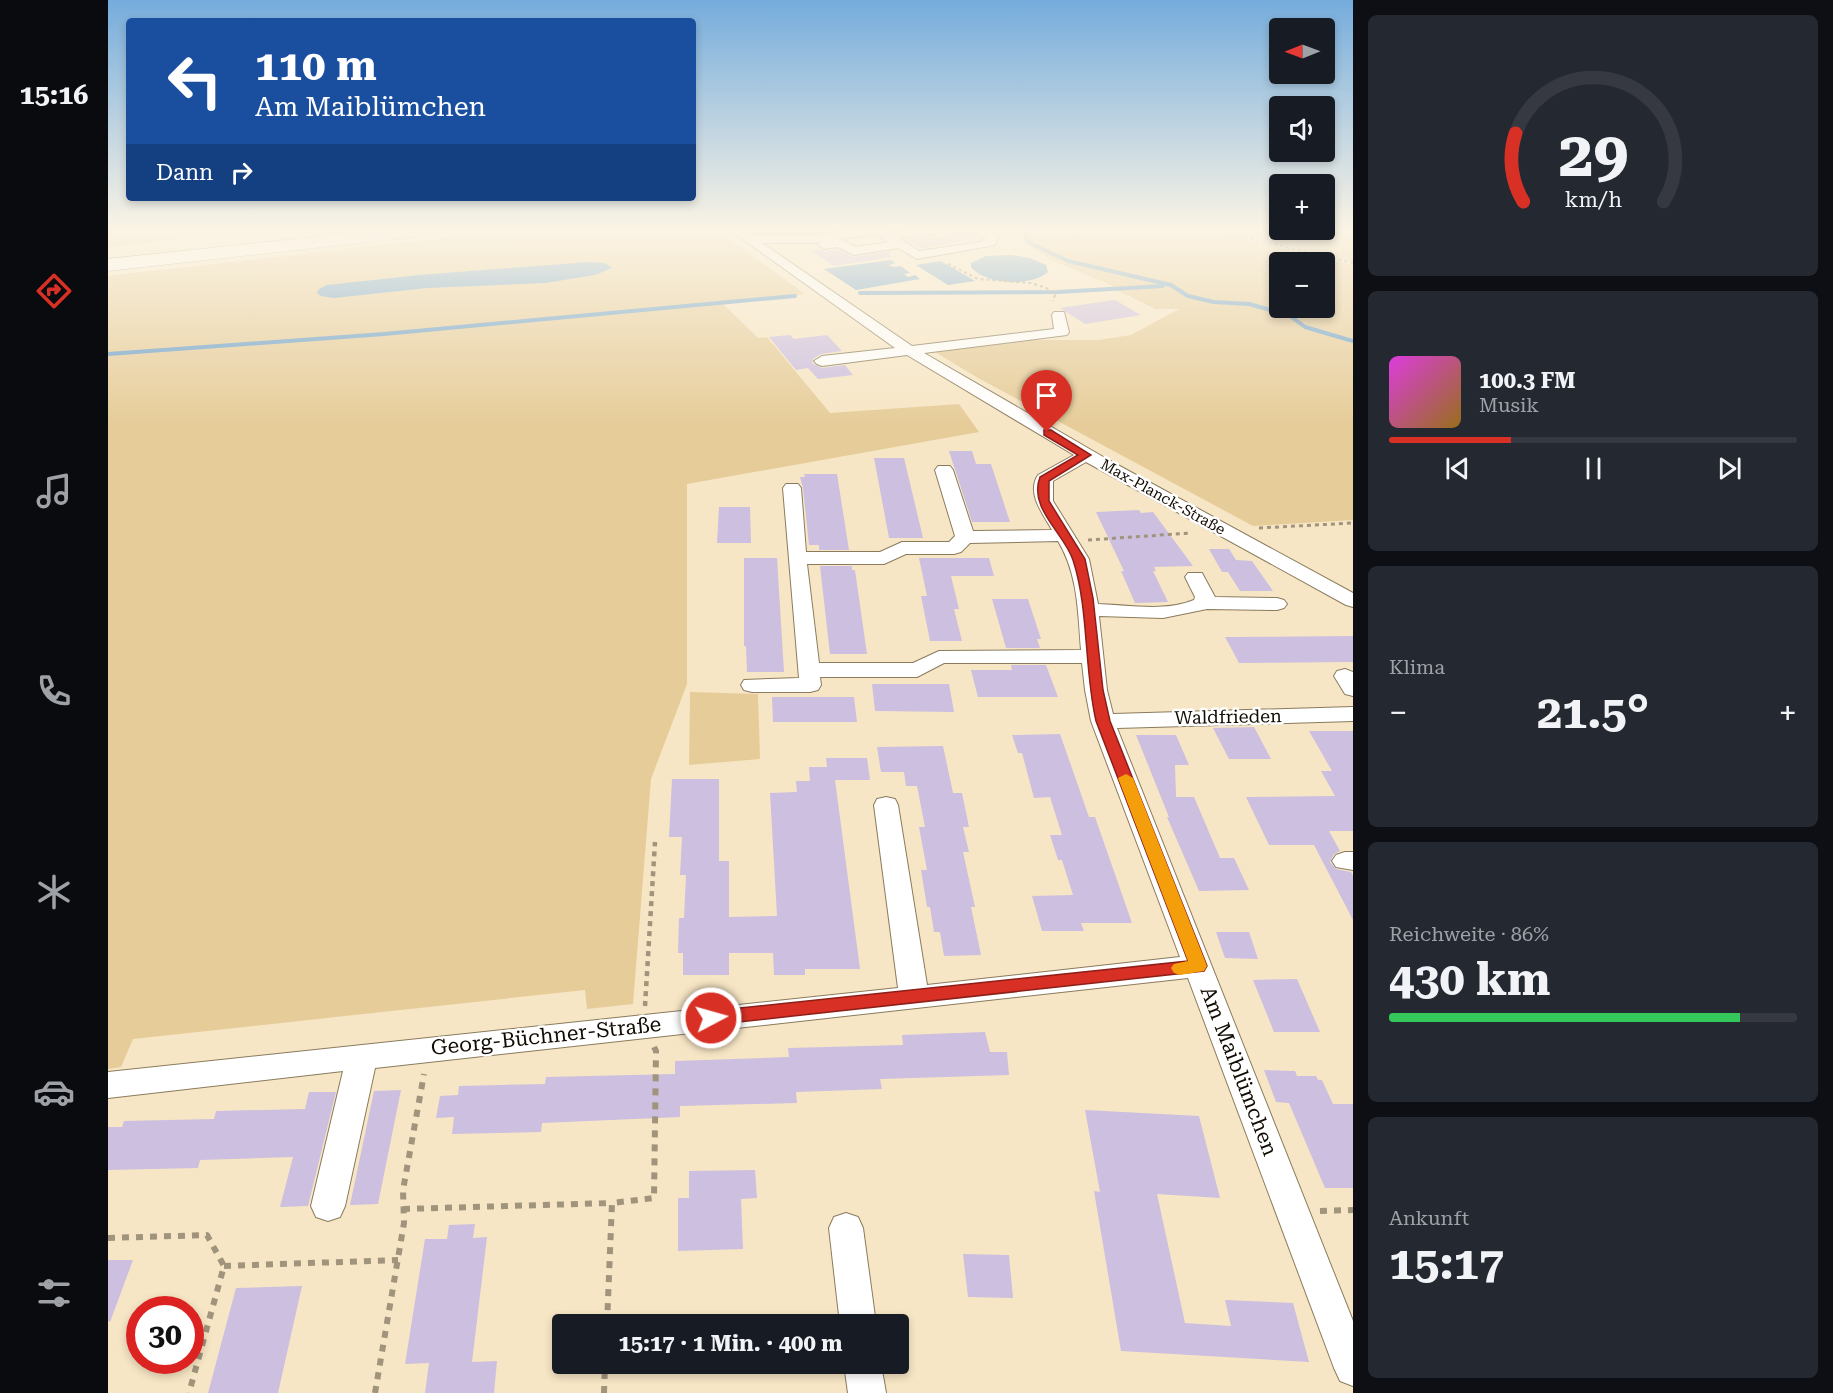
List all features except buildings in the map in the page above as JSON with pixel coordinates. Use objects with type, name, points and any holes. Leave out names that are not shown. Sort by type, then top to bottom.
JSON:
[{"type":"street","name":"Max-Planck-Straße","points":[[830,295],[910,351],[1086,455],[1353,601]]},
{"type":"street","points":[[822,361],[1062,332],[1059,315]]},
{"type":"street","name":"Am Maiblümchen","points":[[1086,455],[1044,479],[1044,501],[1079,559],[1089,615],[1096,690],[1103,721],[1353,1368]]},
{"type":"street","points":[[944,470],[965,537]]},
{"type":"street","points":[[752,685],[810,685],[792,488]]},
{"type":"street","points":[[797,558],[884,558],[902,548],[954,548],[965,537],[1067,538]]},
{"type":"street","points":[[1195,577],[1205,597],[1204,603]]},
{"type":"street","points":[[1321,583],[1353,581]]},
{"type":"street","points":[[1089,615],[1172,611],[1197,607],[1204,603],[1277,604]]},
{"type":"street","points":[[1089,615],[1163,621]]},
{"type":"street","points":[[809,670],[917,670],[939,657],[1093,656]]},
{"type":"street","name":"Waldfrieden","points":[[1103,721],[1353,714]]},
{"type":"street","points":[[886,805],[914,996]]},
{"type":"street","name":"Georg-Büchner-Straße","points":[[108,1085],[1198,966]]},
{"type":"street","points":[[328,1206],[362,1057]]},
{"type":"street","points":[[846,1228],[857,1314]]},
{"type":"street","points":[[864,1374],[867,1393]]},
{"type":"path","points":[[1067,538],[1353,523]]},
{"type":"path","points":[[403,1209],[612,1203],[654,1198],[656,1051],[643,1025],[656,842]]},
{"type":"path","points":[[375,1393],[404,1223],[403,1190],[428,1049]]},
{"type":"path","points":[[607,1314],[612,1203]]},
{"type":"path","points":[[108,1238],[207,1235],[224,1266],[189,1393]]},
{"type":"path","points":[[224,1266],[398,1260]]},
{"type":"path","points":[[604,1393],[605,1374]]},
{"type":"shaded area","points":[[108,295],[797,295],[723,304],[758,338],[767,337],[830,413],[959,404],[979,432],[687,484],[687,684],[651,779],[633,1004],[587,1009],[585,990],[133,1039],[121,1067],[108,1069]]},
{"type":"shaded area","points":[[1127,295],[1269,295],[1269,318],[1335,318],[1335,295],[1353,295],[1353,520],[1253,526],[978,378],[935,352],[1028,340],[1098,340],[1131,335],[1179,309],[1155,309]]},
{"type":"shaded area","points":[[690,692],[758,694],[760,759],[689,765]]},
{"type":"water","points":[[320,295],[362,295],[334,298]]},
{"type":"waterway","points":[[1186,295],[1214,302],[1249,304],[1289,315],[1305,327],[1353,341]]},
{"type":"waterway","points":[[108,354],[384,334],[795,296]]},
{"type":"slow traffic","points":[[1126,778],[1198,966],[1180,968]]},
{"type":"route","points":[[711,1018],[1198,966],[1103,721],[1096,690],[1087,598],[1079,559],[1044,501],[1044,479],[1086,455],[1047,432]]}]
